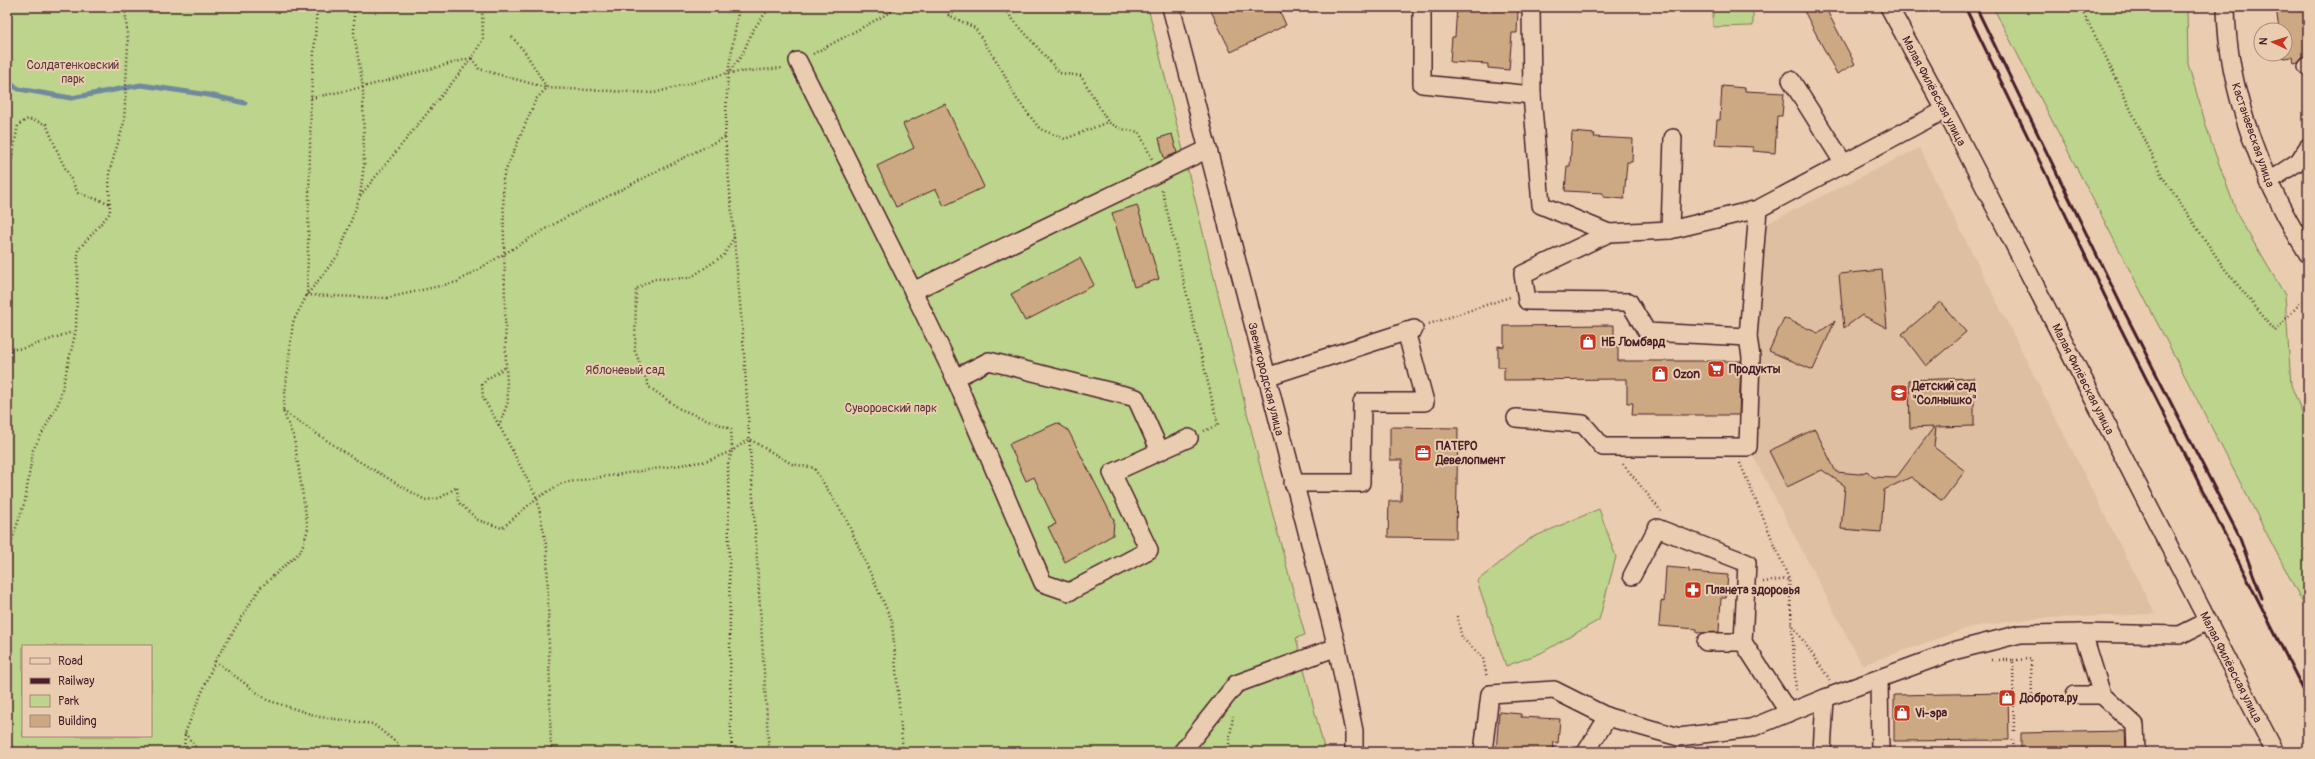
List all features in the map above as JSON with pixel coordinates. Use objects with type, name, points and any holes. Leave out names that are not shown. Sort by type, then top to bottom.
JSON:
[{"type":"street","name":"Звенигородская улица","points":[[1171,7],[1293,483],[1337,647],[1354,731],[1354,752]]},
{"type":"street","points":[[1422,7],[1422,84],[1532,95]]},
{"type":"street","points":[[1531,7],[1532,95],[1541,205],[1609,233]]},
{"type":"street","name":"Малая Филёвская улица","points":[[1889,7],[1945,110],[2275,752]]},
{"type":"street","name":"Кастанаевская улица","points":[[2226,7],[2226,35],[2232,70],[2241,105],[2268,182],[2308,254]]},
{"type":"street","points":[[798,61],[955,378],[1043,583],[1069,592],[1149,550],[1112,473],[1189,438]]},
{"type":"street","points":[[1791,80],[1844,164]]},
{"type":"street","points":[[1748,337],[1646,332],[1629,302],[1527,301],[1523,274],[1609,233],[1670,230],[1758,210],[1945,110]]},
{"type":"street","points":[[1670,230],[1673,138]]},
{"type":"street","points":[[2268,182],[2299,161],[2308,148]]},
{"type":"street","points":[[913,291],[1208,149]]},
{"type":"street","points":[[1516,418],[1583,424],[1602,447],[1748,447],[1751,357],[1748,337],[1758,210]]},
{"type":"street","points":[[1266,377],[1410,330],[1425,402],[1362,402],[1361,483],[1293,483]]},
{"type":"street","points":[[955,378],[988,362],[1136,398],[1160,451]]},
{"type":"street","points":[[1632,576],[1658,528],[1747,562],[1743,642],[1793,711]]},
{"type":"street","points":[[1483,752],[1490,694],[1554,690],[1608,717],[1677,744],[1751,728],[1832,696],[1957,650],[2020,634],[2083,633],[2180,635],[2208,621]]},
{"type":"street","points":[[2083,633],[2102,695],[2135,724],[2136,752]]},
{"type":"street","points":[[1706,642],[1743,642]]},
{"type":"street","points":[[1182,752],[1236,684],[1337,647]]},
{"type":"street","points":[[1879,679],[1880,752]]},
{"type":"street","points":[[2075,695],[2102,695]]},
{"type":"street","points":[[1822,752],[1832,696]]},
{"type":"street","points":[[1586,752],[1608,717]]},
{"type":"path","points":[[7,555],[25,501],[33,450],[59,402],[76,330],[78,250],[110,213],[109,173],[124,123],[128,44],[125,7]]},
{"type":"path","points":[[307,294],[311,98],[317,7]]},
{"type":"path","points":[[184,752],[185,733],[215,661],[260,588],[301,551],[308,529],[294,438],[283,411],[293,322],[307,294],[340,254],[360,196],[364,164],[363,88],[354,33],[354,7]]},
{"type":"path","points":[[360,196],[472,58],[482,39],[482,7]]},
{"type":"path","points":[[739,7],[728,73],[725,137],[735,235],[769,752]]},
{"type":"path","points":[[728,73],[742,55],[753,30],[770,7]]},
{"type":"path","points":[[472,58],[479,69],[547,88],[654,93],[728,73],[786,68],[900,7]]},
{"type":"path","points":[[963,7],[948,15],[975,28],[1000,68],[1016,98],[1040,129],[1065,139],[1108,122]]},
{"type":"path","points":[[1002,7],[1060,73],[1081,76],[1108,122],[1121,129],[1139,132],[1158,172],[1218,425],[1189,438]]},
{"type":"path","points":[[2080,7],[2104,53],[2162,176],[2224,268],[2275,331],[2302,301]]},
{"type":"path","points":[[512,37],[525,52],[547,88]]},
{"type":"path","points":[[311,98],[363,88],[472,58]]},
{"type":"path","points":[[499,425],[508,402],[506,367],[504,177],[536,99],[547,88]]},
{"type":"path","points":[[7,186],[18,125],[28,119],[46,124],[61,160],[78,192],[109,202]]},
{"type":"path","points":[[307,294],[387,298],[457,282],[504,253],[573,214],[725,137]]},
{"type":"path","points":[[732,752],[728,464],[732,451],[731,429],[680,408],[649,388],[635,351],[636,289],[654,279],[690,278],[724,255],[735,235]]},
{"type":"path","points":[[1410,330],[1525,292]]},
{"type":"path","points":[[7,350],[25,348],[76,330]]},
{"type":"path","points":[[506,367],[487,379],[482,385],[483,398],[499,425],[537,498],[547,549],[552,752]]},
{"type":"path","points":[[283,411],[350,456],[425,500],[440,498],[457,486],[458,502],[478,520],[502,528],[537,498],[562,483],[707,461],[732,451],[749,439]]},
{"type":"path","points":[[749,439],[792,464],[814,468],[845,517],[892,622],[903,752]]},
{"type":"path","points":[[1733,446],[1789,579],[1793,711]]},
{"type":"path","points":[[1608,447],[1634,476],[1670,523],[1674,534]]},
{"type":"path","points":[[1746,583],[1789,579]]},
{"type":"path","points":[[1457,616],[1462,638],[1483,658],[1490,694]]},
{"type":"path","points":[[1791,623],[1832,696]]},
{"type":"path","points":[[1989,660],[2031,659],[2032,696],[2075,695]]},
{"type":"path","points":[[2013,660],[2014,733]]},
{"type":"path","points":[[215,661],[267,700],[320,717],[373,724],[397,743],[402,752]]},
{"type":"path","points":[[185,733],[200,752]]},
{"type":"path","points":[[2013,740],[2014,752]]},
{"type":"shaded area","name":"Детский сад \"Солнышко\"","points":[[1919,148],[2155,614],[2029,619],[1971,627],[1862,665],[1748,447],[1760,227]]},
{"type":"green space","name":"Суворовский парк","points":[[7,7],[1148,7],[1263,478],[1305,635],[1296,638],[1325,752],[7,752]]},
{"type":"green space","points":[[1713,7],[1753,7],[1753,26],[1713,27]]},
{"type":"green space","points":[[1993,7],[2187,7],[2188,64],[2211,142],[2238,216],[2285,295],[2291,385],[2308,428],[2308,613]]},
{"type":"green space","points":[[1599,509],[1616,557],[1599,620],[1541,653],[1506,666],[1477,581],[1531,538]]},
{"type":"building","points":[[1209,7],[1278,7],[1286,25],[1231,52]]},
{"type":"building","points":[[1457,7],[1518,10],[1517,33],[1512,33],[1509,70],[1488,68],[1488,64],[1450,62],[1452,37],[1455,37]]},
{"type":"building","points":[[1802,7],[1825,7],[1855,64],[1837,74]]},
{"type":"building","points":[[2276,7],[2308,7],[2308,56],[2301,59],[2298,63],[2294,64],[2293,57],[2293,22],[2278,22]]},
{"type":"building","points":[[1722,86],[1745,88],[1745,91],[1784,93],[1782,116],[1777,116],[1775,153],[1753,151],[1753,147],[1715,145],[1717,120],[1720,120]]},
{"type":"building","points":[[945,104],[984,187],[944,206],[936,189],[896,207],[877,166],[914,148],[903,124]]},
{"type":"building","points":[[1572,132],[1595,134],[1594,137],[1633,139],[1632,162],[1627,162],[1624,199],[1603,197],[1603,193],[1565,191],[1567,166],[1570,166]]},
{"type":"building","points":[[1172,134],[1177,153],[1164,158],[1159,138]]},
{"type":"building","points":[[1137,205],[1159,279],[1134,287],[1112,213]]},
{"type":"building","points":[[1080,258],[1094,285],[1025,321],[1011,294]]},
{"type":"building","points":[[1882,270],[1887,328],[1862,315],[1844,328],[1839,274]]},
{"type":"building","points":[[1940,302],[1966,332],[1926,366],[1902,334]]},
{"type":"building","points":[[1784,318],[1818,333],[1835,321],[1813,370],[1769,351]]},
{"type":"building","points":[[1614,325],[1614,346],[1618,346],[1618,361],[1741,361],[1739,415],[1632,415],[1633,403],[1627,403],[1627,379],[1504,380],[1504,367],[1498,367],[1498,346],[1504,347],[1504,326]]},
{"type":"building","points":[[1974,378],[1974,426],[1936,427],[1934,447],[1965,471],[1942,501],[1911,477],[1884,490],[1881,532],[1841,529],[1845,486],[1822,470],[1787,487],[1769,451],[1815,429],[1836,472],[1859,474],[1867,471],[1873,477],[1896,478],[1934,427],[1910,428],[1909,380]]},
{"type":"building","points":[[1057,423],[1068,430],[1114,520],[1113,535],[1065,562],[1048,527],[1056,524],[1034,477],[1026,481],[1009,444]]},
{"type":"building","points":[[1390,427],[1458,428],[1456,538],[1388,537],[1389,501],[1401,501],[1402,460],[1390,460]]},
{"type":"building","points":[[1666,567],[1689,569],[1689,572],[1728,575],[1726,598],[1721,598],[1719,632],[1697,633],[1697,629],[1659,626],[1661,601],[1664,602]]},
{"type":"building","points":[[2008,693],[2009,740],[1894,741],[1894,695]]},
{"type":"building","points":[[1499,712],[1521,714],[1521,717],[1560,719],[1558,743],[1554,742],[1553,752],[1496,752]]},
{"type":"building","points":[[2125,731],[2126,752],[2021,752],[2021,733]]},
{"type":"waterway","points":[[7,82],[19,89],[71,98],[141,85],[209,95],[245,103]]},
{"type":"railway","points":[[1965,7],[2116,319],[2308,699]]},
{"type":"railway","points":[[1976,7],[2125,313],[2239,536],[2262,598]]},
{"type":"place","name":"НБ Ломбард","points":[[1588,342]]},
{"type":"place","name":"Продукты","points":[[1716,369]]},
{"type":"place","name":"Ozon","points":[[1660,374]]},
{"type":"place","name":"Детский сад \"Солнышко\"","points":[[1899,393]]},
{"type":"place","name":"ПАТЕРО Девелопмент","points":[[1423,453]]},
{"type":"place","name":"Планета здоровья","points":[[1693,590]]},
{"type":"place","name":"Доброта.ру","points":[[2007,698]]},
{"type":"place","name":"Vi-эра","points":[[1902,713]]},
{"type":"park label","name":"Солдатенковский парк","points":[[73,72]]},
{"type":"park label","name":"Яблоневый сад","points":[[625,370]]}]
